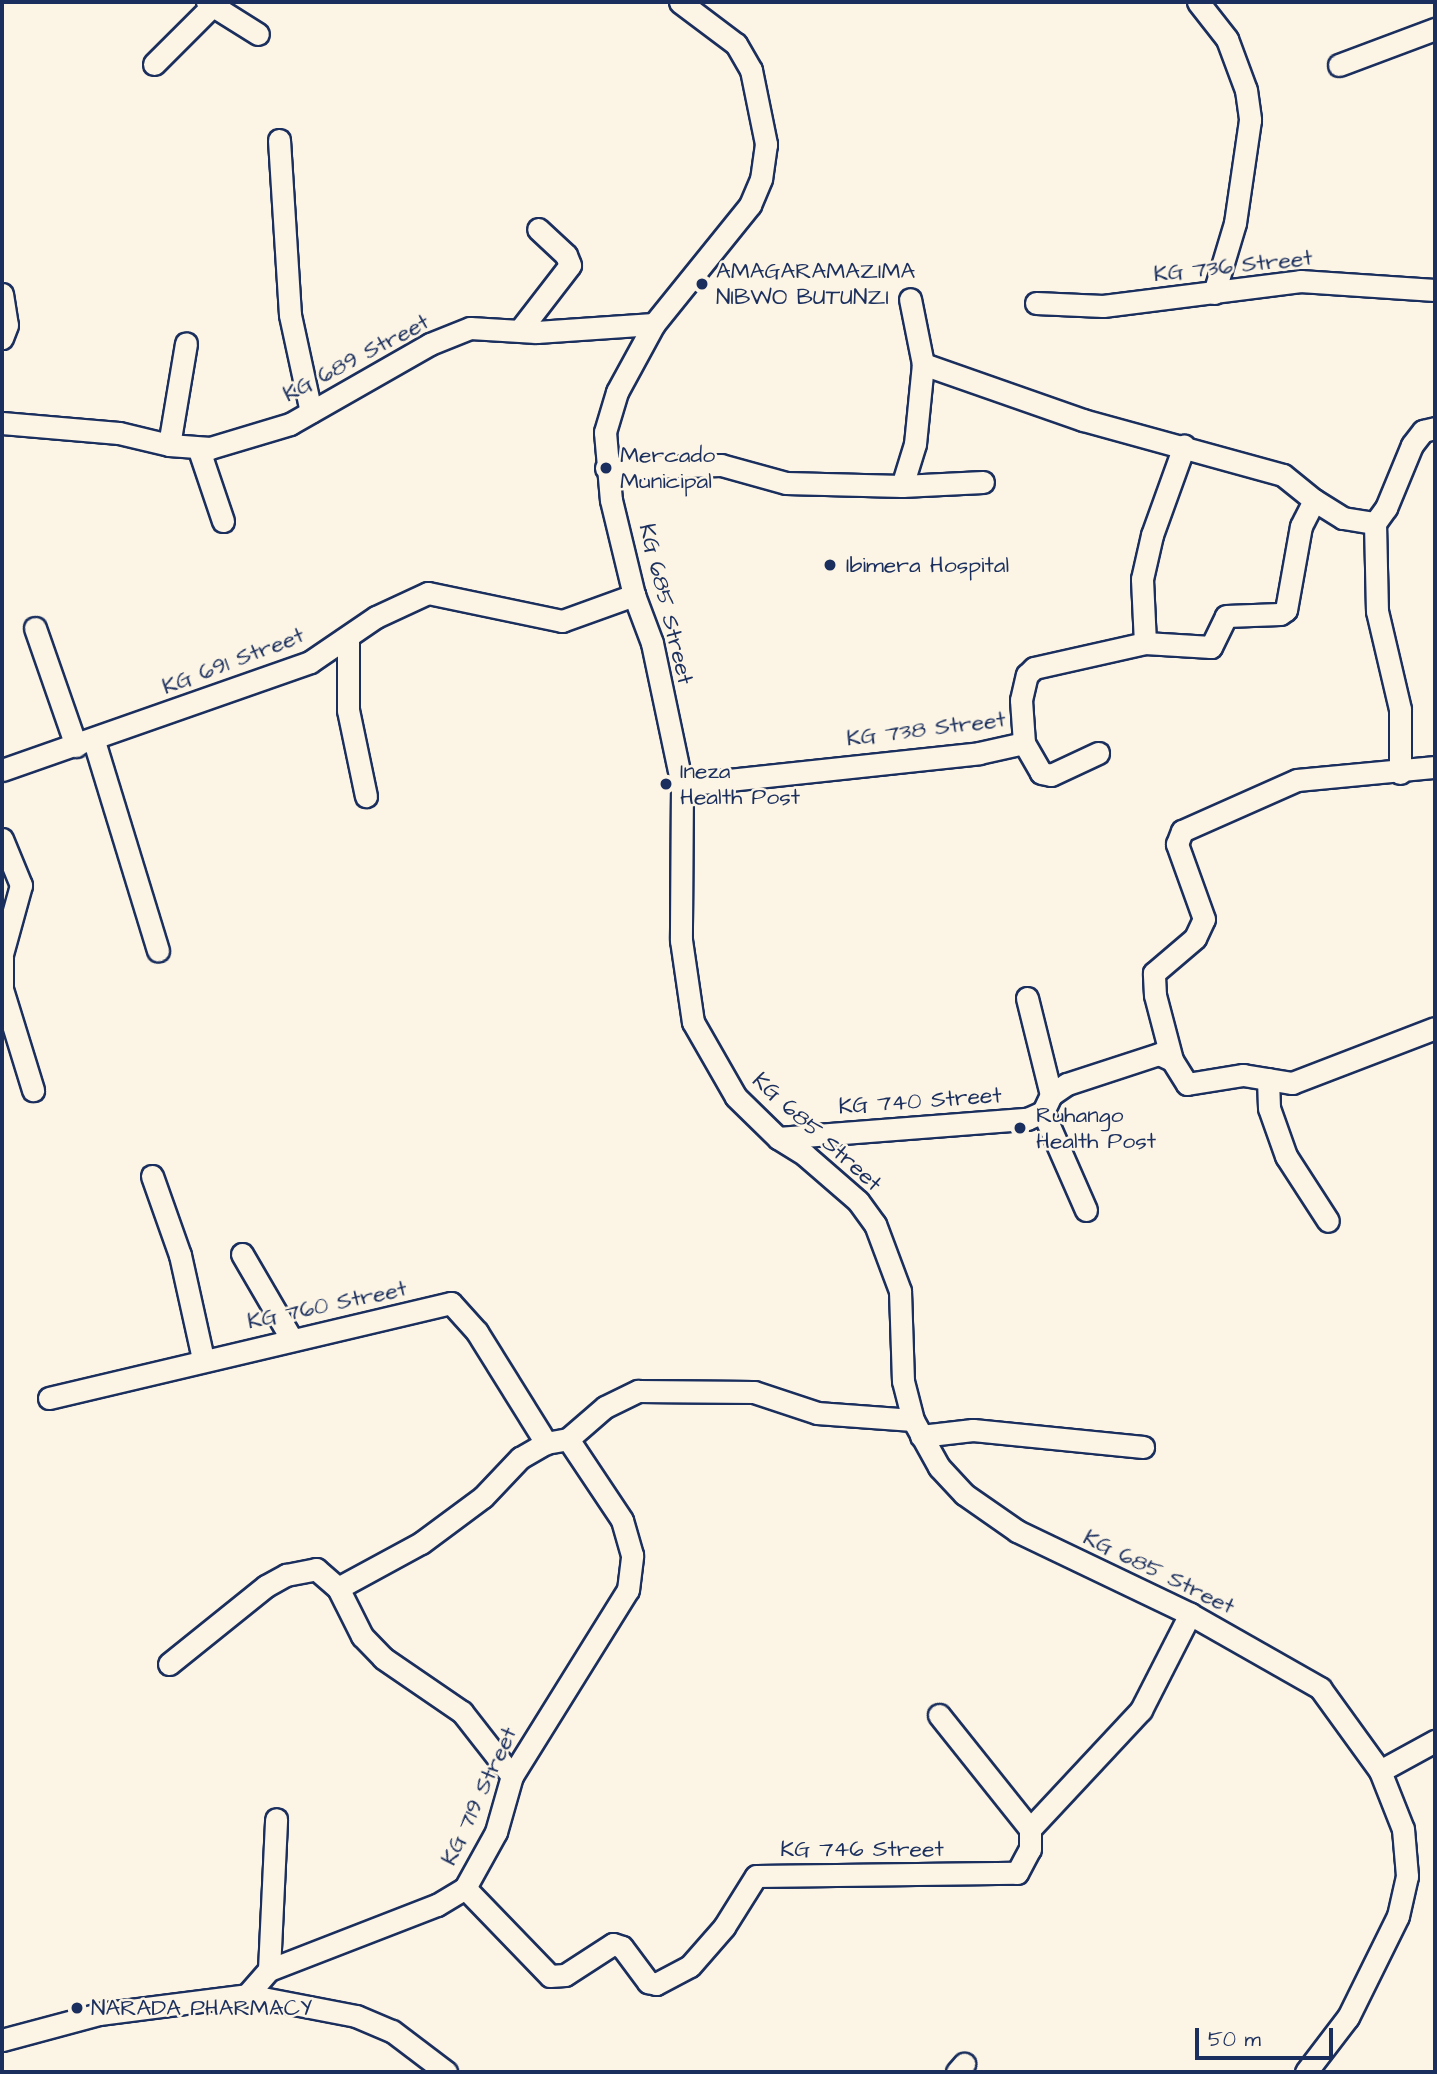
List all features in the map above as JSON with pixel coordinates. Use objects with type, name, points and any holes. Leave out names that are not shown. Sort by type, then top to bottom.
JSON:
[{"type":"street","name":"KG 685 Street","points":[[680,2],[736,44],[751,70],[766,144],[761,180],[750,205],[654,324],[617,392],[606,432],[606,468],[634,595],[652,643],[682,785],[681,940],[693,1022],[717,1070],[778,1139],[805,1154],[875,1224],[900,1291],[903,1381],[917,1428],[939,1467],[964,1494],[1017,1531],[1190,1614],[1320,1688],[1380,1771],[1403,1829],[1407,1876],[1398,1916],[1348,2017],[1306,2072]]},
{"type":"street","points":[[1199,2],[1227,39],[1246,90],[1250,120],[1235,223],[1214,293]]},
{"type":"street","points":[[154,64],[210,3],[258,34]]},
{"type":"street","points":[[1339,65],[1435,29]]},
{"type":"street","points":[[279,140],[290,316],[311,412]]},
{"type":"street","points":[[520,330],[569,265],[566,254],[538,229]]},
{"type":"street","name":"KG 736 Street","points":[[1036,303],[1103,306],[1300,281],[1435,290]]},
{"type":"street","points":[[2,294],[6,325],[2,338]]},
{"type":"street","points":[[902,486],[915,444],[923,364],[910,299]]},
{"type":"street","name":"KG 689 Street","points":[[2,423],[119,433],[199,450],[290,424],[430,344],[481,326],[520,330],[654,324]]},
{"type":"street","points":[[169,445],[186,343]]},
{"type":"street","points":[[923,364],[1083,420],[1283,475],[1343,518],[1375,523]]},
{"type":"street","points":[[1400,773],[1400,709],[1377,611],[1375,523],[1386,508],[1412,446],[1423,431],[1435,428]]},
{"type":"street","points":[[1145,643],[1142,579],[1152,535],[1184,446]]},
{"type":"street","points":[[199,450],[223,521]]},
{"type":"street","points":[[606,468],[721,465],[786,483],[902,486],[983,482]]},
{"type":"street","name":"KG 738 Street","points":[[682,785],[979,753],[1024,743],[1021,700],[1027,675],[1034,668],[1145,643],[1211,647],[1226,616],[1280,614],[1286,610],[1301,526],[1314,499]]},
{"type":"street","name":"KG 691 Street","points":[[2,770],[310,663],[348,640],[376,617],[428,593],[562,621],[634,595]]},
{"type":"street","points":[[35,628],[85,743],[158,950]]},
{"type":"street","points":[[348,640],[348,710],[366,796]]},
{"type":"street","points":[[1024,743],[1041,773],[1051,775],[1098,752]]},
{"type":"street","points":[[1435,767],[1400,773],[1297,780],[1182,831],[1179,851],[1204,919],[1195,938],[1154,973],[1154,995],[1172,1060],[1187,1084],[1243,1075],[1292,1083],[1435,1028]]},
{"type":"street","points":[[2,839],[21,885],[2,955],[2,989],[33,1090]]},
{"type":"street","points":[[1027,999],[1047,1103],[1086,1210]]},
{"type":"street","name":"KG 740 Street","points":[[778,1139],[1027,1119],[1067,1084],[1159,1054],[1172,1060]]},
{"type":"street","points":[[1268,1079],[1269,1108],[1286,1156],[1328,1221]]},
{"type":"street","points":[[152,1176],[180,1255],[203,1359]]},
{"type":"street","points":[[242,1254],[292,1340]]},
{"type":"street","name":"KG 760 Street","points":[[49,1398],[203,1359],[455,1304],[546,1443]]},
{"type":"street","points":[[338,1588],[421,1543],[483,1497],[520,1458],[546,1443],[568,1439],[605,1408],[638,1391],[657,1389],[754,1392],[817,1413],[917,1428],[973,1430],[1143,1447]]},
{"type":"street","name":"KG 719 Street","points":[[247,1995],[269,1970],[437,1905],[465,1888],[496,1832],[512,1776],[628,1590],[632,1555],[622,1520],[568,1439]]},
{"type":"street","points":[[169,1664],[266,1586],[286,1575],[316,1569],[338,1588],[362,1636],[383,1658],[463,1712],[512,1776]]},
{"type":"street","points":[[939,1715],[1030,1829],[1141,1710],[1190,1614]]},
{"type":"street","points":[[1380,1771],[1435,1741]]},
{"type":"street","points":[[269,1970],[276,1819]]},
{"type":"street","name":"KG 746 Street","points":[[465,1888],[550,1976],[565,1975],[613,1944],[622,1947],[648,1982],[656,1984],[690,1966],[724,1927],[755,1876],[1017,1873],[1030,1849],[1030,1829]]},
{"type":"street","points":[[2,2040],[99,2014],[247,1995],[332,2008],[356,2016],[403,2037],[446,2072]]},
{"type":"place","name":"AMAGARAMAZIMA NIBWO BUTUNZI","points":[[702,284]]},
{"type":"place","name":"Mercado Municipal","points":[[606,468]]},
{"type":"place","name":"Ibimera Hospital","points":[[830,565]]},
{"type":"place","name":"Ineza Health Post","points":[[666,784]]},
{"type":"place","name":"Ruhango Health Post","points":[[1020,1128]]},
{"type":"place","name":"NARADA PHARMACY","points":[[77,2008]]}]
